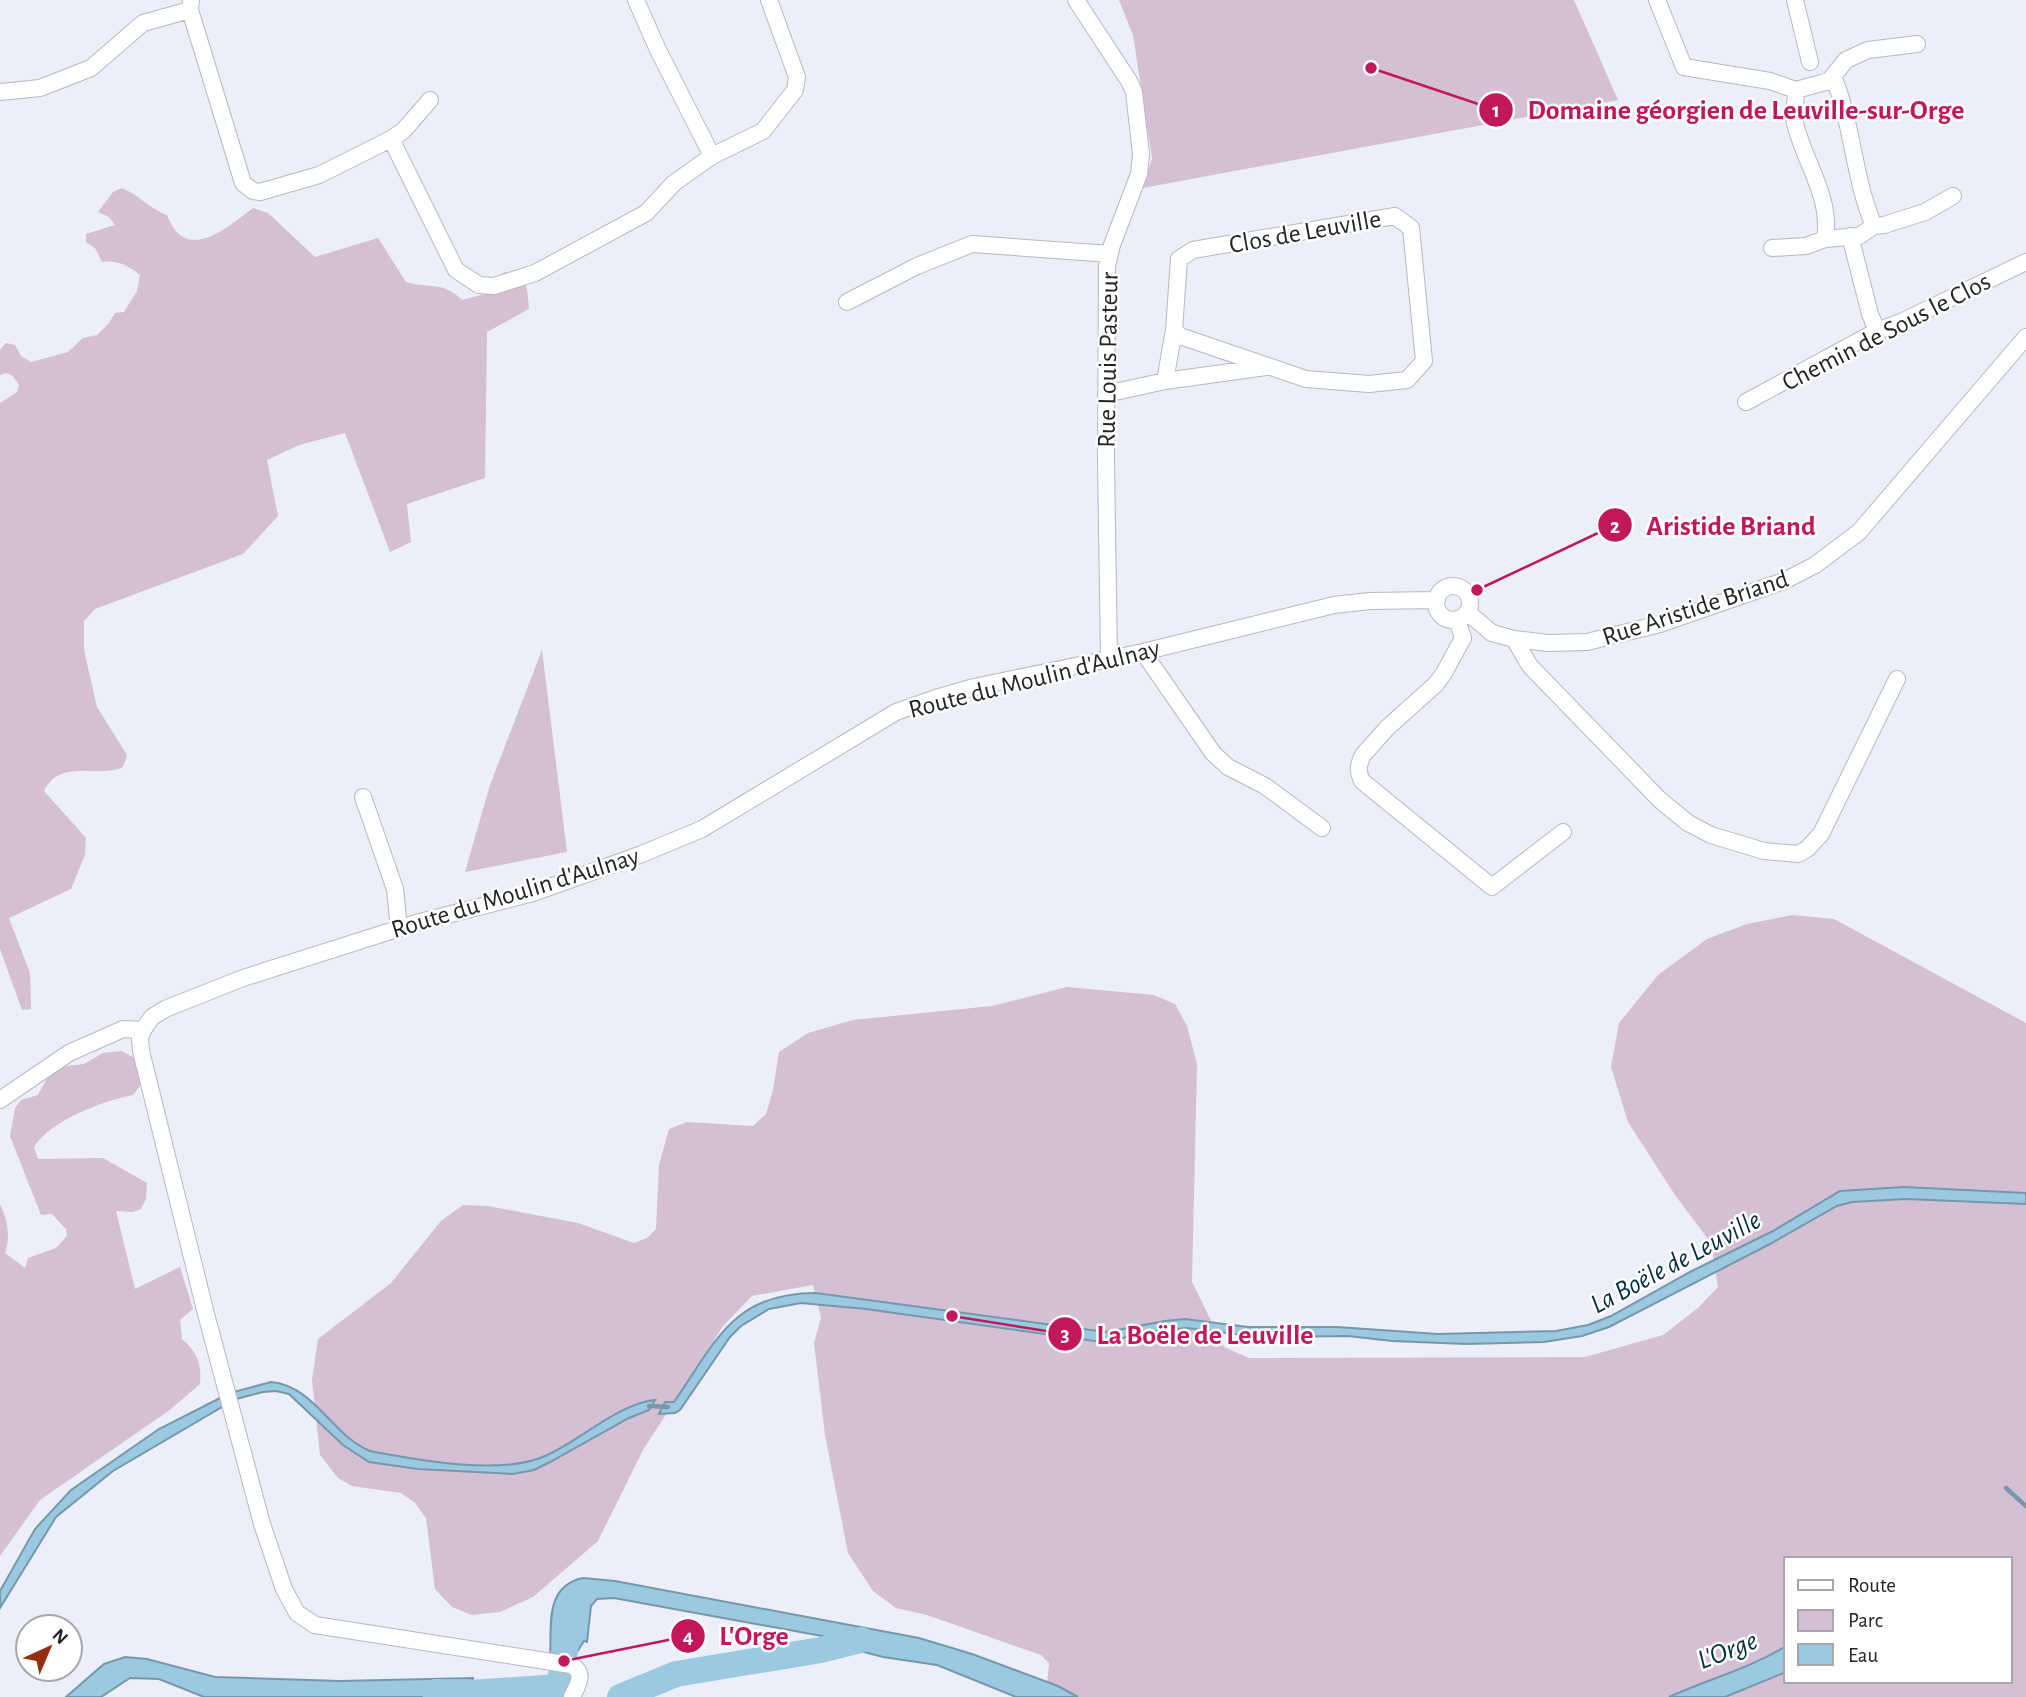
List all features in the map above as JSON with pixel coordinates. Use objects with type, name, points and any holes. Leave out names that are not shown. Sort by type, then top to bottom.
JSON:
[{"type":"street","points":[[636,0],[658,50],[712,156]]},
{"type":"street","points":[[391,139],[456,270],[479,285],[494,286],[536,273],[646,213],[674,183],[712,156],[763,131],[795,90],[797,77],[769,0]]},
{"type":"street","name":"Rue Louis Pasteur","points":[[1076,0],[1124,71],[1134,92],[1141,154],[1139,174],[1107,266],[1109,659]]},
{"type":"street","points":[[1657,0],[1685,67],[1770,81],[1796,90],[1829,81],[1846,60],[1868,50],[1917,44]]},
{"type":"street","points":[[1795,0],[1810,62]]},
{"type":"street","points":[[0,92],[40,88],[91,68],[143,23],[191,5],[239,176],[247,187],[260,192],[319,175],[391,139],[403,131],[430,100]]},
{"type":"street","points":[[1833,76],[1843,100],[1864,203],[1874,226]]},
{"type":"street","points":[[1796,90],[1795,121],[1821,190],[1827,227],[1825,239]]},
{"type":"street","points":[[1772,248],[1806,246],[1825,239],[1858,236],[1874,226],[1925,212],[1953,196]]},
{"type":"street","name":"Clos de Leuville","points":[[1165,381],[1174,330],[1179,259],[1193,250],[1395,216],[1404,220],[1411,228],[1424,361],[1417,372],[1407,380],[1368,384],[1306,379],[1181,336],[1174,330]]},
{"type":"street","points":[[1850,236],[1877,331]]},
{"type":"street","points":[[847,302],[917,266],[971,244],[1110,254]]},
{"type":"street","name":"Chemin de Sous le Clos","points":[[1746,402],[1877,331],[2026,262]]},
{"type":"street","name":"Rue Aristide Briand","points":[[1462,616],[1492,633],[1514,639],[1548,643],[1587,642],[1660,624],[1761,589],[1815,565],[1859,532],[2026,337]]},
{"type":"street","name":"Clos de Leuville","points":[[1106,394],[1165,381],[1269,366]]},
{"type":"street","points":[[1462,616],[1444,617],[1439,612],[1437,600],[1444,589],[1457,586],[1467,593],[1470,606],[1462,616],[1463,638],[1444,673],[1363,755],[1358,773],[1362,780],[1492,887],[1563,832]]},
{"type":"street","name":"Route du Moulin d'Aulnay","points":[[143,1030],[152,1017],[165,1009],[243,978],[399,929],[533,893],[642,854],[702,829],[897,712],[974,687],[1143,652],[1334,605],[1370,601],[1437,600]]},
{"type":"street","points":[[1514,639],[1530,666],[1660,800],[1688,823],[1711,835],[1764,851],[1798,854],[1807,849],[1821,834],[1897,679]]},
{"type":"street","points":[[1143,652],[1213,754],[1228,767],[1265,786],[1322,828]]},
{"type":"street","points":[[363,797],[396,889],[399,929]]},
{"type":"street","points":[[0,1100],[69,1053],[123,1029],[143,1030],[140,1039],[141,1051],[225,1387],[262,1524],[284,1589],[297,1613],[315,1625],[548,1662],[576,1672],[572,1697]]},
{"type":"green space","points":[[1119,0],[1574,0],[1618,100],[1143,188],[1152,158],[1133,35]]},
{"type":"green space","points":[[122,188],[167,215],[175,230],[184,238],[207,238],[231,225],[253,208],[268,213],[315,257],[378,238],[406,282],[449,290],[462,300],[485,294],[494,278],[505,272],[513,274],[525,284],[529,309],[487,332],[485,478],[407,504],[411,542],[390,552],[345,433],[299,445],[267,460],[278,516],[243,554],[95,609],[84,621],[84,650],[97,707],[127,755],[123,767],[59,775],[44,791],[86,838],[85,855],[71,889],[9,918],[30,973],[31,1009],[22,1010],[0,949],[0,403],[17,392],[19,385],[13,376],[6,373],[0,375],[0,350],[6,343],[15,345],[21,356],[31,362],[68,352],[83,338],[97,335],[115,313],[124,312],[137,291],[140,275],[122,264],[102,262],[95,248],[86,242],[86,234],[115,225],[109,217],[98,212],[113,192]]},
{"type":"green space","points":[[542,650],[567,852],[465,872],[490,785]]},
{"type":"green space","points":[[1792,915],[1834,919],[2026,1023],[2026,1697],[1046,1697],[1049,1663],[1041,1655],[927,1615],[896,1608],[873,1591],[848,1553],[825,1435],[814,1343],[821,1318],[813,1285],[752,1296],[723,1326],[643,1450],[598,1541],[533,1597],[500,1612],[472,1615],[452,1607],[435,1589],[426,1518],[415,1503],[401,1493],[352,1486],[338,1478],[320,1455],[312,1380],[318,1339],[391,1283],[441,1221],[463,1205],[488,1206],[578,1223],[634,1243],[647,1238],[656,1229],[659,1165],[669,1129],[687,1122],[753,1126],[766,1114],[779,1052],[808,1033],[853,1020],[992,1006],[1067,987],[1154,995],[1175,1004],[1187,1026],[1197,1064],[1192,1282],[1224,1347],[1249,1358],[1585,1357],[1663,1335],[1698,1308],[1718,1287],[1711,1243],[1675,1195],[1628,1122],[1611,1067],[1619,1023],[1658,975],[1707,939],[1747,924]]},
{"type":"green space","points":[[121,1051],[137,1059],[142,1083],[133,1095],[93,1107],[65,1120],[52,1128],[34,1147],[38,1159],[103,1158],[147,1183],[146,1199],[141,1209],[132,1212],[116,1211],[135,1289],[180,1267],[193,1309],[180,1320],[182,1339],[197,1359],[200,1384],[171,1409],[40,1500],[0,1556],[0,1204],[7,1228],[5,1253],[25,1268],[28,1258],[56,1248],[67,1236],[66,1229],[52,1214],[41,1215],[10,1136],[15,1108],[21,1100],[38,1095],[51,1071],[84,1064],[103,1053]]},
{"type":"water","points":[[1904,1187],[2026,1193],[2026,1204],[1906,1199],[1852,1202],[1837,1206],[1770,1244],[1609,1327],[1582,1336],[1544,1342],[1466,1344],[1348,1336],[1259,1337],[1187,1328],[1102,1342],[866,1309],[801,1303],[769,1309],[741,1326],[730,1337],[680,1410],[659,1414],[665,1402],[674,1402],[729,1325],[764,1302],[788,1295],[816,1293],[1106,1332],[1185,1319],[1248,1327],[1337,1327],[1438,1334],[1556,1331],[1588,1325],[1611,1316],[1690,1272],[1773,1231],[1840,1191]]},
{"type":"water","points":[[271,1382],[300,1392],[345,1434],[370,1451],[435,1462],[483,1466],[527,1462],[545,1456],[627,1408],[655,1400],[649,1410],[629,1418],[550,1462],[534,1470],[513,1474],[418,1469],[369,1462],[343,1445],[289,1394],[263,1392],[236,1399],[234,1392]]},
{"type":"water","points":[[224,1396],[227,1404],[113,1471],[56,1517],[0,1608],[0,1591],[35,1529],[71,1490],[159,1429]]},
{"type":"water","points":[[583,1578],[615,1581],[919,1638],[972,1654],[1058,1686],[1078,1697],[1016,1697],[937,1665],[883,1657],[845,1647],[822,1636],[614,1598],[597,1599],[591,1606],[587,1642],[584,1641],[571,1662],[550,1658],[551,1621],[556,1598],[570,1582]]},
{"type":"water","points":[[1784,1647],[1784,1673],[1725,1697],[1669,1697],[1758,1661]]},
{"type":"water","points":[[125,1657],[147,1659],[215,1677],[340,1681],[473,1678],[469,1697],[204,1697],[159,1679],[130,1678],[101,1697],[66,1697],[104,1664]]},
{"type":"waterway","name":"La Boële de Leuville","points":[[649,1406],[668,1407]]},
{"type":"waterway","points":[[2006,1488],[2026,1506]]},
{"type":"waterway","name":"L'Orge","points":[[435,1692],[470,1693],[559,1687],[567,1638]]},
{"type":"waterway","name":"L'Orge","points":[[620,1697],[676,1674],[821,1650],[861,1640]]},
{"type":"place","name":"Domaine géorgien de Leuville-sur-Orge","points":[[1371,68]]},
{"type":"place","name":"Aristide Briand","points":[[1477,590]]},
{"type":"place","name":"La Boële de Leuville","points":[[952,1316]]},
{"type":"place","name":"L'Orge","points":[[564,1661]]}]
